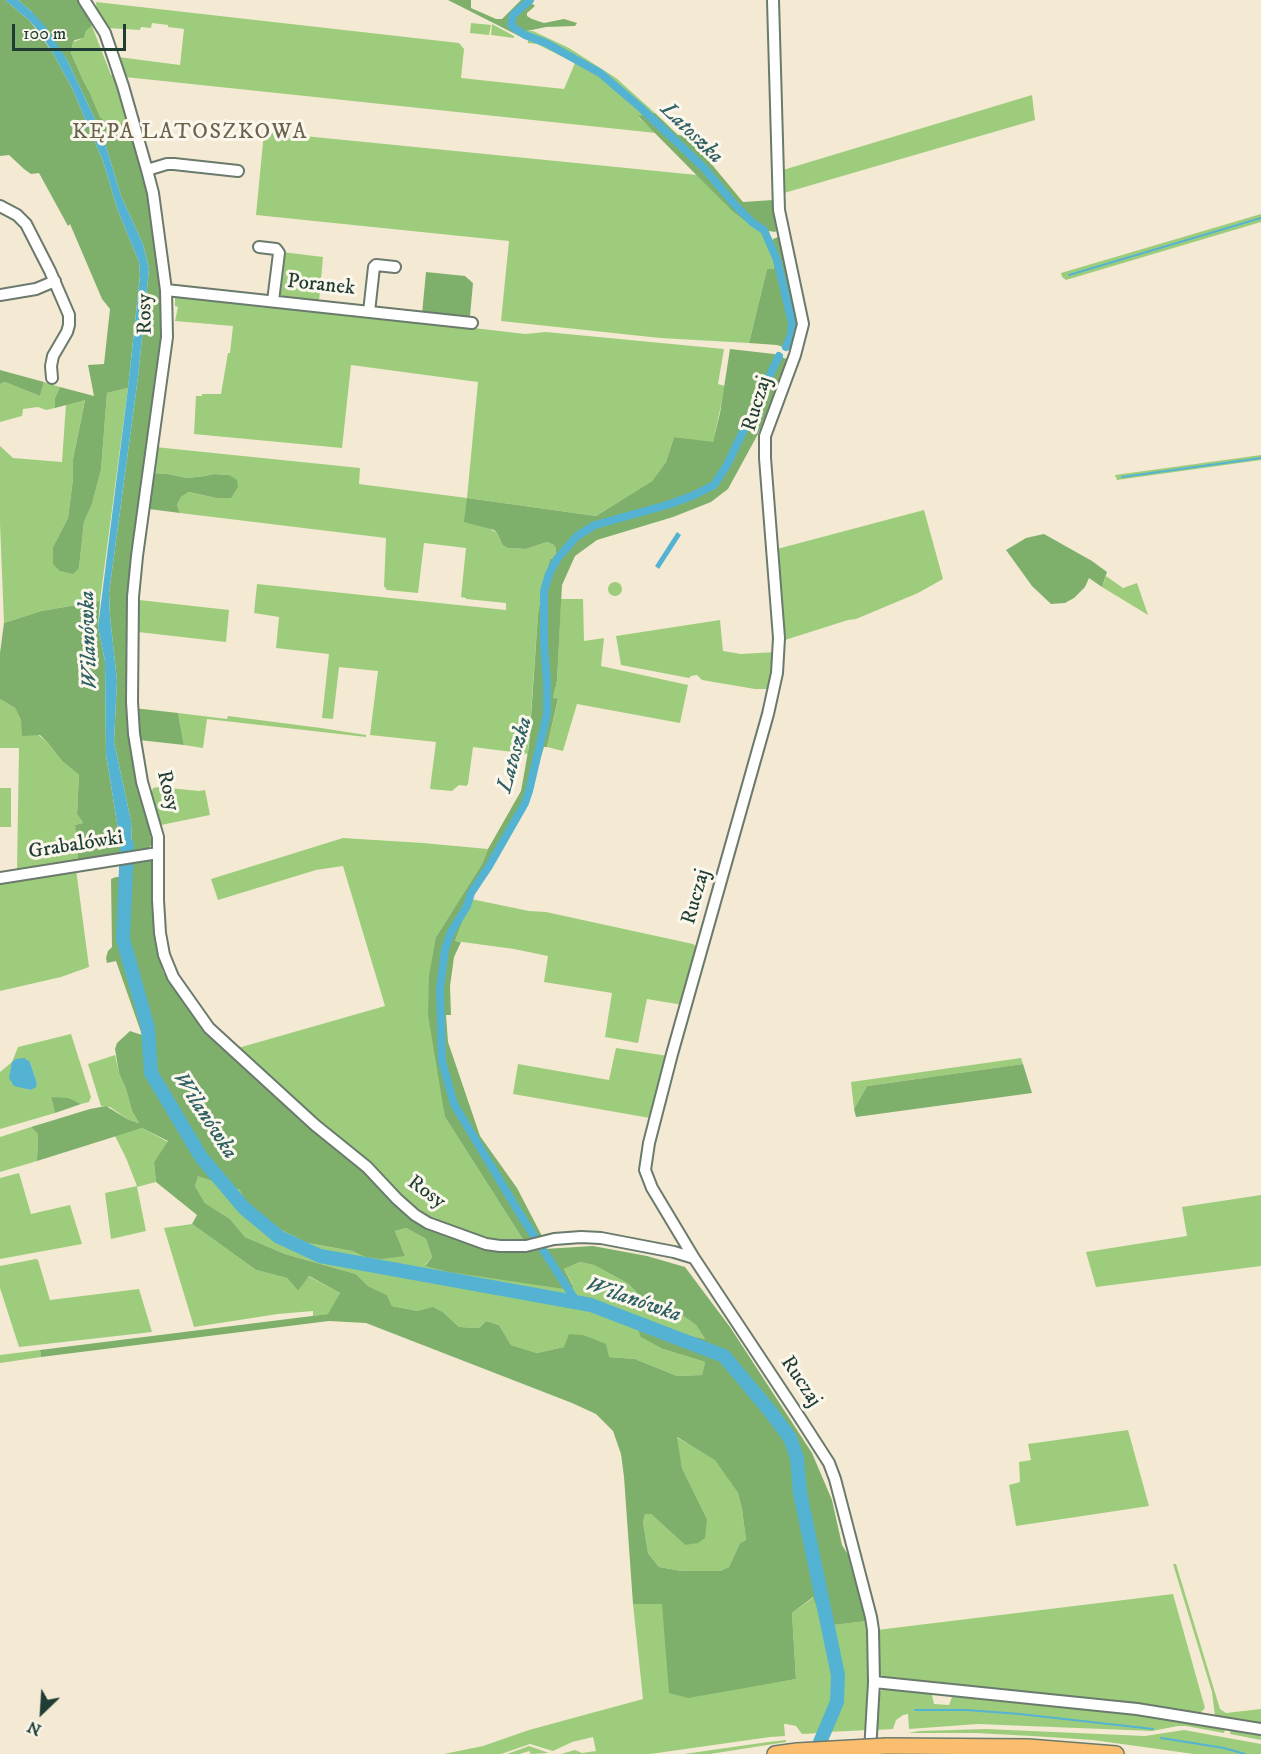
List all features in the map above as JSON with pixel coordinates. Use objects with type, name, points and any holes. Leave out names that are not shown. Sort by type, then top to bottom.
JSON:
[{"type":"highway","points":[[775,1754],[887,1746],[1028,1747],[1116,1754]]},
{"type":"street","name":"Rosy","points":[[84,0],[105,33],[147,170],[153,193],[166,290],[167,337],[133,597],[132,702],[134,734],[142,782],[158,837],[158,900],[164,955],[173,977],[208,1028],[315,1125],[367,1167],[415,1215],[428,1223],[486,1244],[500,1246],[526,1246],[554,1239],[601,1238],[694,1258]]},
{"type":"street","name":"Ruczaj","points":[[773,0],[780,210],[802,324],[795,355],[765,436],[779,656],[768,714],[672,1054],[645,1170],[652,1188],[694,1258],[828,1463],[843,1507],[871,1617],[874,1682],[870,1754]]},
{"type":"street","points":[[147,170],[174,164],[238,171]]},
{"type":"street","points":[[0,206],[17,215],[26,224],[55,281],[69,315],[67,332],[52,356],[52,378]]},
{"type":"street","points":[[259,247],[276,249],[279,253],[273,301]]},
{"type":"street","points":[[369,312],[374,267],[376,265],[395,267]]},
{"type":"street","points":[[0,295],[36,289],[55,281]]},
{"type":"street","name":"Poranek","points":[[166,290],[472,323]]},
{"type":"street","name":"Grabalówki","points":[[0,878],[158,853]]},
{"type":"street","points":[[874,1682],[1137,1709],[1261,1729]]},
{"type":"green space","points":[[0,0],[5,0],[30,21],[53,53],[72,88],[103,161],[118,211],[139,262],[140,275],[128,388],[107,393],[101,470],[92,504],[84,522],[79,568],[73,574],[60,571],[53,564],[53,547],[68,518],[73,459],[85,400],[55,408],[55,398],[60,387],[94,396],[88,365],[104,364],[110,309],[102,299],[70,224],[68,226],[39,173],[31,174],[9,155],[0,156]]},
{"type":"green space","points":[[18,0],[79,0],[92,26],[86,31],[84,38],[73,42],[71,53],[100,117],[114,124],[128,120],[149,189],[161,285],[163,339],[131,569],[138,772],[152,844],[147,850],[132,852],[131,821],[114,742],[117,681],[109,593],[138,377],[149,269],[143,244],[121,196],[105,143],[67,60],[31,11]]},
{"type":"green space","points":[[448,0],[471,0],[471,8],[496,19],[502,19],[521,0],[528,0],[535,6],[527,13],[527,16],[532,19],[544,23],[564,19],[577,23],[575,26],[546,27],[527,31],[521,37]]},
{"type":"green space","points":[[96,2],[459,43],[464,49],[461,78],[564,89],[575,63],[537,44],[528,43],[528,40],[521,37],[527,31],[533,31],[569,48],[616,78],[655,113],[638,117],[656,133],[125,77],[118,57],[180,65],[184,29],[152,23],[151,28],[141,27],[140,30],[107,28],[97,11]]},
{"type":"green space","points":[[471,23],[491,25],[489,35],[470,33]]},
{"type":"green space","points":[[492,24],[514,36],[514,38],[491,35]]},
{"type":"green space","points":[[92,26],[111,75],[115,76],[128,120],[119,124],[108,123],[100,117],[71,53],[73,42],[84,38],[86,31]]},
{"type":"green space","points":[[1032,95],[1035,120],[784,193],[783,170]]},
{"type":"green space","points":[[655,113],[678,135],[686,136],[743,202],[773,200],[779,228],[775,232],[769,231],[762,234],[733,212],[638,116]]},
{"type":"green space","points":[[264,132],[697,175],[733,212],[762,234],[772,252],[774,270],[767,269],[749,343],[660,338],[501,321],[509,241],[256,215]]},
{"type":"green space","points":[[1261,214],[1261,222],[1066,280],[1062,277],[1061,273]]},
{"type":"green space","points":[[781,237],[797,310],[797,332],[792,350],[777,345],[749,343],[767,269],[774,269],[772,253],[767,244]]},
{"type":"green space","points":[[282,252],[323,257],[319,302],[283,298],[280,294],[277,287]]},
{"type":"green space","points":[[426,272],[465,276],[473,283],[470,316],[467,319],[422,314]]},
{"type":"green space","points":[[175,293],[525,334],[546,332],[724,349],[718,384],[725,386],[713,443],[674,437],[666,462],[652,481],[596,516],[467,498],[478,382],[351,365],[342,448],[194,434],[196,396],[221,394],[233,326],[175,321],[178,307],[175,306]]},
{"type":"green space","points":[[730,349],[774,354],[789,360],[758,434],[728,489],[711,502],[673,517],[597,540],[575,556],[562,585],[557,681],[553,698],[558,699],[547,747],[544,747],[536,771],[530,798],[471,899],[455,941],[461,942],[454,957],[450,986],[451,1015],[446,1015],[448,1042],[480,1136],[517,1188],[543,1238],[524,1241],[445,1117],[428,1015],[429,976],[436,937],[482,864],[521,791],[529,746],[538,614],[550,559],[555,559],[556,549],[554,545],[547,542],[526,549],[508,548],[503,545],[494,530],[464,522],[467,498],[596,516],[652,481],[666,462],[674,437],[713,442]]},
{"type":"green space","points":[[0,370],[44,382],[40,396],[5,382],[0,384]]},
{"type":"green space","points":[[5,382],[40,396],[44,382],[60,387],[55,398],[55,408],[23,409],[22,416],[0,422],[0,384]]},
{"type":"green space","points":[[128,388],[100,601],[41,611],[4,623],[0,446],[13,458],[62,462],[66,404],[85,399],[73,459],[68,518],[53,547],[79,568],[84,522],[92,504],[101,470],[107,393]]},
{"type":"green space","points":[[155,447],[360,468],[359,484],[467,498],[485,526],[497,533],[508,548],[526,549],[547,542],[554,545],[556,549],[555,559],[550,559],[538,614],[528,754],[473,747],[468,784],[459,785],[452,791],[430,789],[436,742],[370,735],[378,671],[339,667],[333,719],[322,718],[329,654],[276,648],[279,617],[254,613],[257,584],[506,610],[506,603],[461,597],[466,548],[424,543],[418,593],[387,590],[384,586],[386,538],[180,513],[177,505],[181,497],[189,492],[216,498],[229,475],[214,474],[187,478],[153,473]]},
{"type":"green space","points":[[1261,455],[1261,460],[1117,480],[1115,475]]},
{"type":"green space","points":[[153,473],[187,478],[214,474],[229,475],[237,480],[238,487],[231,498],[216,498],[189,492],[181,497],[177,505],[180,513],[149,509]]},
{"type":"green space","points":[[924,510],[943,579],[918,593],[856,619],[785,640],[777,549]]},
{"type":"green space","points":[[1044,534],[1107,572],[1102,587],[1089,578],[1085,587],[1074,598],[1065,603],[1051,604],[1032,586],[1006,550],[1026,538]]},
{"type":"green space","points":[[1106,576],[1123,588],[1137,583],[1148,615],[1102,587]]},
{"type":"green space","points":[[615,582],[620,584],[622,589],[620,594],[615,596],[610,594],[608,589],[610,584]]},
{"type":"green space","points":[[561,599],[583,599],[584,641],[604,638],[601,666],[688,685],[680,723],[577,704],[563,751],[547,747],[558,700],[553,698],[557,681]]},
{"type":"green space","points":[[139,600],[229,610],[226,642],[138,632]]},
{"type":"green space","points":[[100,601],[98,627],[105,661],[106,754],[122,854],[78,861],[75,825],[83,823],[77,814],[79,775],[62,761],[40,735],[22,736],[21,720],[15,708],[0,699],[0,653],[4,623],[41,611]]},
{"type":"green space","points":[[720,620],[723,651],[741,654],[776,652],[773,682],[767,689],[702,680],[697,675],[689,678],[621,665],[616,636]]},
{"type":"green space","points":[[0,699],[15,708],[21,720],[48,743],[62,761],[79,775],[77,814],[83,823],[75,825],[78,861],[17,870],[19,748],[0,748]]},
{"type":"green space","points":[[134,708],[178,713],[184,745],[139,740]]},
{"type":"green space","points":[[178,713],[227,719],[228,716],[321,728],[366,735],[366,737],[207,719],[203,748],[184,745]]},
{"type":"green space","points":[[0,788],[11,788],[11,827],[0,827]]},
{"type":"green space","points":[[153,788],[205,790],[210,815],[161,825],[151,794]]},
{"type":"green space","points":[[343,838],[488,849],[482,864],[436,937],[445,1117],[524,1241],[505,1242],[483,1239],[418,1213],[238,1048],[385,1006],[343,866],[316,870],[218,900],[211,879]]},
{"type":"green space","points":[[150,858],[154,861],[153,925],[163,972],[208,1032],[364,1170],[404,1213],[432,1229],[495,1252],[593,1246],[647,1256],[685,1267],[730,1327],[812,1453],[832,1500],[842,1545],[850,1558],[867,1621],[824,1626],[813,1597],[792,1613],[796,1679],[688,1698],[669,1693],[662,1604],[633,1604],[624,1477],[621,1454],[613,1431],[596,1414],[572,1403],[366,1323],[329,1321],[41,1357],[40,1350],[328,1314],[340,1293],[309,1276],[298,1291],[287,1278],[256,1270],[192,1224],[197,1215],[156,1182],[154,1162],[168,1141],[142,1128],[37,1161],[38,1134],[31,1127],[106,1106],[129,1120],[139,1123],[132,1111],[119,1073],[115,1049],[117,1043],[130,1031],[142,1035],[116,961],[107,963],[106,958],[112,947],[111,879],[120,877],[120,862]],"holes":[[[198,1176],[240,1190],[245,1201],[278,1228],[308,1243],[352,1251],[365,1257],[381,1259],[405,1256],[395,1231],[406,1228],[426,1239],[432,1257],[425,1266],[449,1272],[571,1290],[573,1286],[564,1269],[580,1262],[594,1265],[627,1283],[653,1308],[672,1308],[696,1325],[705,1339],[665,1330],[638,1330],[641,1337],[663,1349],[705,1362],[702,1375],[677,1376],[635,1359],[609,1357],[606,1344],[583,1335],[569,1334],[564,1347],[537,1353],[511,1345],[499,1325],[486,1321],[479,1328],[459,1327],[444,1313],[433,1307],[418,1311],[392,1306],[387,1295],[368,1286],[356,1274],[285,1254],[245,1237],[230,1219],[205,1203],[195,1186]],[[677,1437],[715,1460],[738,1493],[746,1540],[740,1543],[729,1567],[720,1571],[682,1571],[659,1567],[648,1553],[643,1522],[645,1514],[651,1514],[685,1545],[698,1543],[705,1538],[707,1519],[682,1468]]]},
{"type":"green space","points":[[76,869],[89,967],[61,977],[0,991],[0,881]]},
{"type":"green space","points":[[471,899],[529,911],[546,912],[693,944],[698,948],[683,1005],[647,999],[638,1043],[605,1037],[612,993],[544,982],[548,956],[455,941]]},
{"type":"green space","points":[[71,1034],[91,1097],[89,1102],[81,1104],[51,1097],[55,1113],[0,1129],[0,1072],[12,1062],[18,1047]],"holes":[[[30,1062],[37,1083],[31,1090],[14,1085]]]},
{"type":"green space","points":[[616,1048],[668,1056],[650,1118],[513,1094],[518,1064],[609,1080]]},
{"type":"green space","points":[[115,1055],[132,1111],[139,1123],[129,1120],[110,1107],[101,1106],[88,1064]]},
{"type":"green space","points":[[1021,1058],[1023,1064],[867,1086],[854,1109],[851,1082]]},
{"type":"green space","points":[[1023,1064],[1032,1093],[856,1117],[854,1109],[867,1086]]},
{"type":"green space","points":[[51,1097],[68,1098],[81,1104],[55,1113]]},
{"type":"green space","points":[[31,1127],[38,1134],[37,1161],[0,1172],[0,1137]]},
{"type":"green space","points":[[142,1128],[168,1142],[154,1162],[156,1182],[137,1187],[146,1231],[111,1239],[105,1193],[137,1186],[115,1136]]},
{"type":"green space","points":[[19,1173],[31,1214],[70,1205],[82,1244],[0,1259],[0,1178]]},
{"type":"green space","points":[[198,1175],[240,1190],[308,1243],[352,1251],[365,1257],[405,1256],[395,1231],[406,1228],[426,1239],[432,1257],[425,1265],[573,1285],[564,1269],[580,1262],[594,1265],[627,1283],[653,1308],[672,1308],[696,1325],[705,1339],[665,1330],[663,1349],[705,1362],[702,1375],[677,1376],[635,1359],[609,1357],[564,1347],[537,1353],[511,1345],[499,1325],[486,1321],[479,1328],[459,1327],[444,1313],[392,1306],[387,1295],[368,1286],[356,1274],[285,1254],[245,1237],[230,1219],[205,1203],[195,1186]]},
{"type":"green space","points":[[1261,1195],[1261,1266],[1096,1287],[1086,1252],[1187,1236],[1182,1207]]},
{"type":"green space","points":[[192,1224],[256,1270],[287,1278],[298,1291],[308,1276],[340,1293],[329,1314],[313,1316],[313,1311],[278,1314],[194,1327],[164,1228]]},
{"type":"green space","points":[[36,1259],[50,1300],[139,1289],[152,1332],[19,1347],[0,1288],[0,1266]]},
{"type":"green space","points":[[40,1350],[41,1357],[0,1363],[0,1355]]},
{"type":"green space","points":[[1128,1430],[1149,1506],[1016,1526],[1009,1485],[1020,1482],[1019,1462],[1031,1460],[1028,1444]]},
{"type":"green space","points":[[676,1437],[715,1459],[738,1493],[746,1540],[740,1543],[729,1567],[720,1571],[682,1571],[659,1567],[648,1553],[643,1522],[645,1514],[651,1514],[685,1545],[707,1519],[682,1468]]},
{"type":"green space","points":[[1173,1564],[1176,1564],[1220,1709],[1226,1713],[1261,1709],[1261,1724],[1215,1716],[1212,1692]]},
{"type":"green space","points":[[1173,1594],[1205,1708],[1199,1714],[884,1678],[880,1674],[877,1630]]},
{"type":"green space","points":[[814,1597],[824,1626],[835,1681],[834,1695],[820,1733],[802,1734],[796,1726],[784,1724],[785,1736],[650,1754],[561,1754],[575,1750],[582,1753],[596,1751],[593,1737],[572,1742],[553,1751],[530,1744],[501,1754],[444,1754],[483,1746],[529,1730],[643,1699],[633,1604],[662,1604],[770,1683],[796,1679],[792,1613]]},
{"type":"green space","points":[[867,1621],[871,1681],[869,1730],[827,1732],[836,1714],[841,1690],[841,1675],[831,1625]]},
{"type":"green space","points":[[884,1688],[926,1692],[932,1695],[934,1704],[949,1705],[952,1697],[957,1694],[1100,1708],[1225,1729],[1224,1733],[1186,1726],[1152,1731],[978,1724],[909,1729],[908,1714],[896,1720],[893,1729],[875,1730],[878,1694]]},
{"type":"green space","points":[[1231,1727],[1261,1731],[1261,1740],[1230,1734]]},
{"type":"green space","points":[[986,1729],[1145,1736],[1184,1730],[1261,1744],[1261,1754],[1194,1754],[1093,1740],[1032,1736],[908,1733]]},
{"type":"green space","points":[[786,1740],[786,1742],[710,1754],[684,1754],[768,1742]]},
{"type":"green space","points":[[529,1746],[549,1753],[531,1754],[529,1751],[507,1754]]},
{"type":"water","points":[[5,0],[18,0],[31,11],[46,27],[67,60],[105,143],[121,196],[143,244],[149,269],[138,377],[109,593],[117,681],[114,742],[131,821],[132,852],[122,854],[106,754],[105,661],[98,627],[128,388],[140,276],[139,262],[118,211],[103,161],[72,88],[40,33],[30,21]]},
{"type":"water","points":[[677,532],[681,535],[659,569],[655,566]]},
{"type":"water","points":[[24,1058],[30,1062],[37,1083],[36,1087],[31,1090],[14,1086],[9,1078],[12,1062]]},
{"type":"waterway","name":"Latoszka","points":[[530,0],[513,15],[511,24],[514,28],[600,73],[641,108],[704,168],[735,205],[753,223],[764,230],[777,260],[792,323],[791,335],[786,347]]},
{"type":"waterway","points":[[1069,275],[1261,218]]},
{"type":"waterway","name":"Latoszka","points":[[576,1301],[520,1214],[454,1104],[442,1061],[440,989],[445,949],[451,932],[467,906],[471,893],[525,803],[529,791],[547,714],[544,591],[557,559],[577,536],[595,525],[667,505],[714,485],[727,465],[779,356]]},
{"type":"waterway","points":[[1122,477],[1261,458]]},
{"type":"waterway","name":"Wilanówka","points":[[127,845],[123,939],[148,1028],[151,1073],[201,1157],[244,1208],[279,1237],[320,1256],[591,1305],[724,1356],[770,1411],[790,1438],[797,1458],[800,1493],[838,1675],[837,1702],[815,1754]]},
{"type":"waterway","points":[[915,1710],[966,1710],[1020,1714],[1153,1729]]},
{"type":"waterway","points":[[1161,1738],[1224,1748],[1245,1754]]},
{"type":"district","name":"KĘPA LATOSZKOWA","points":[[190,133]]}]
